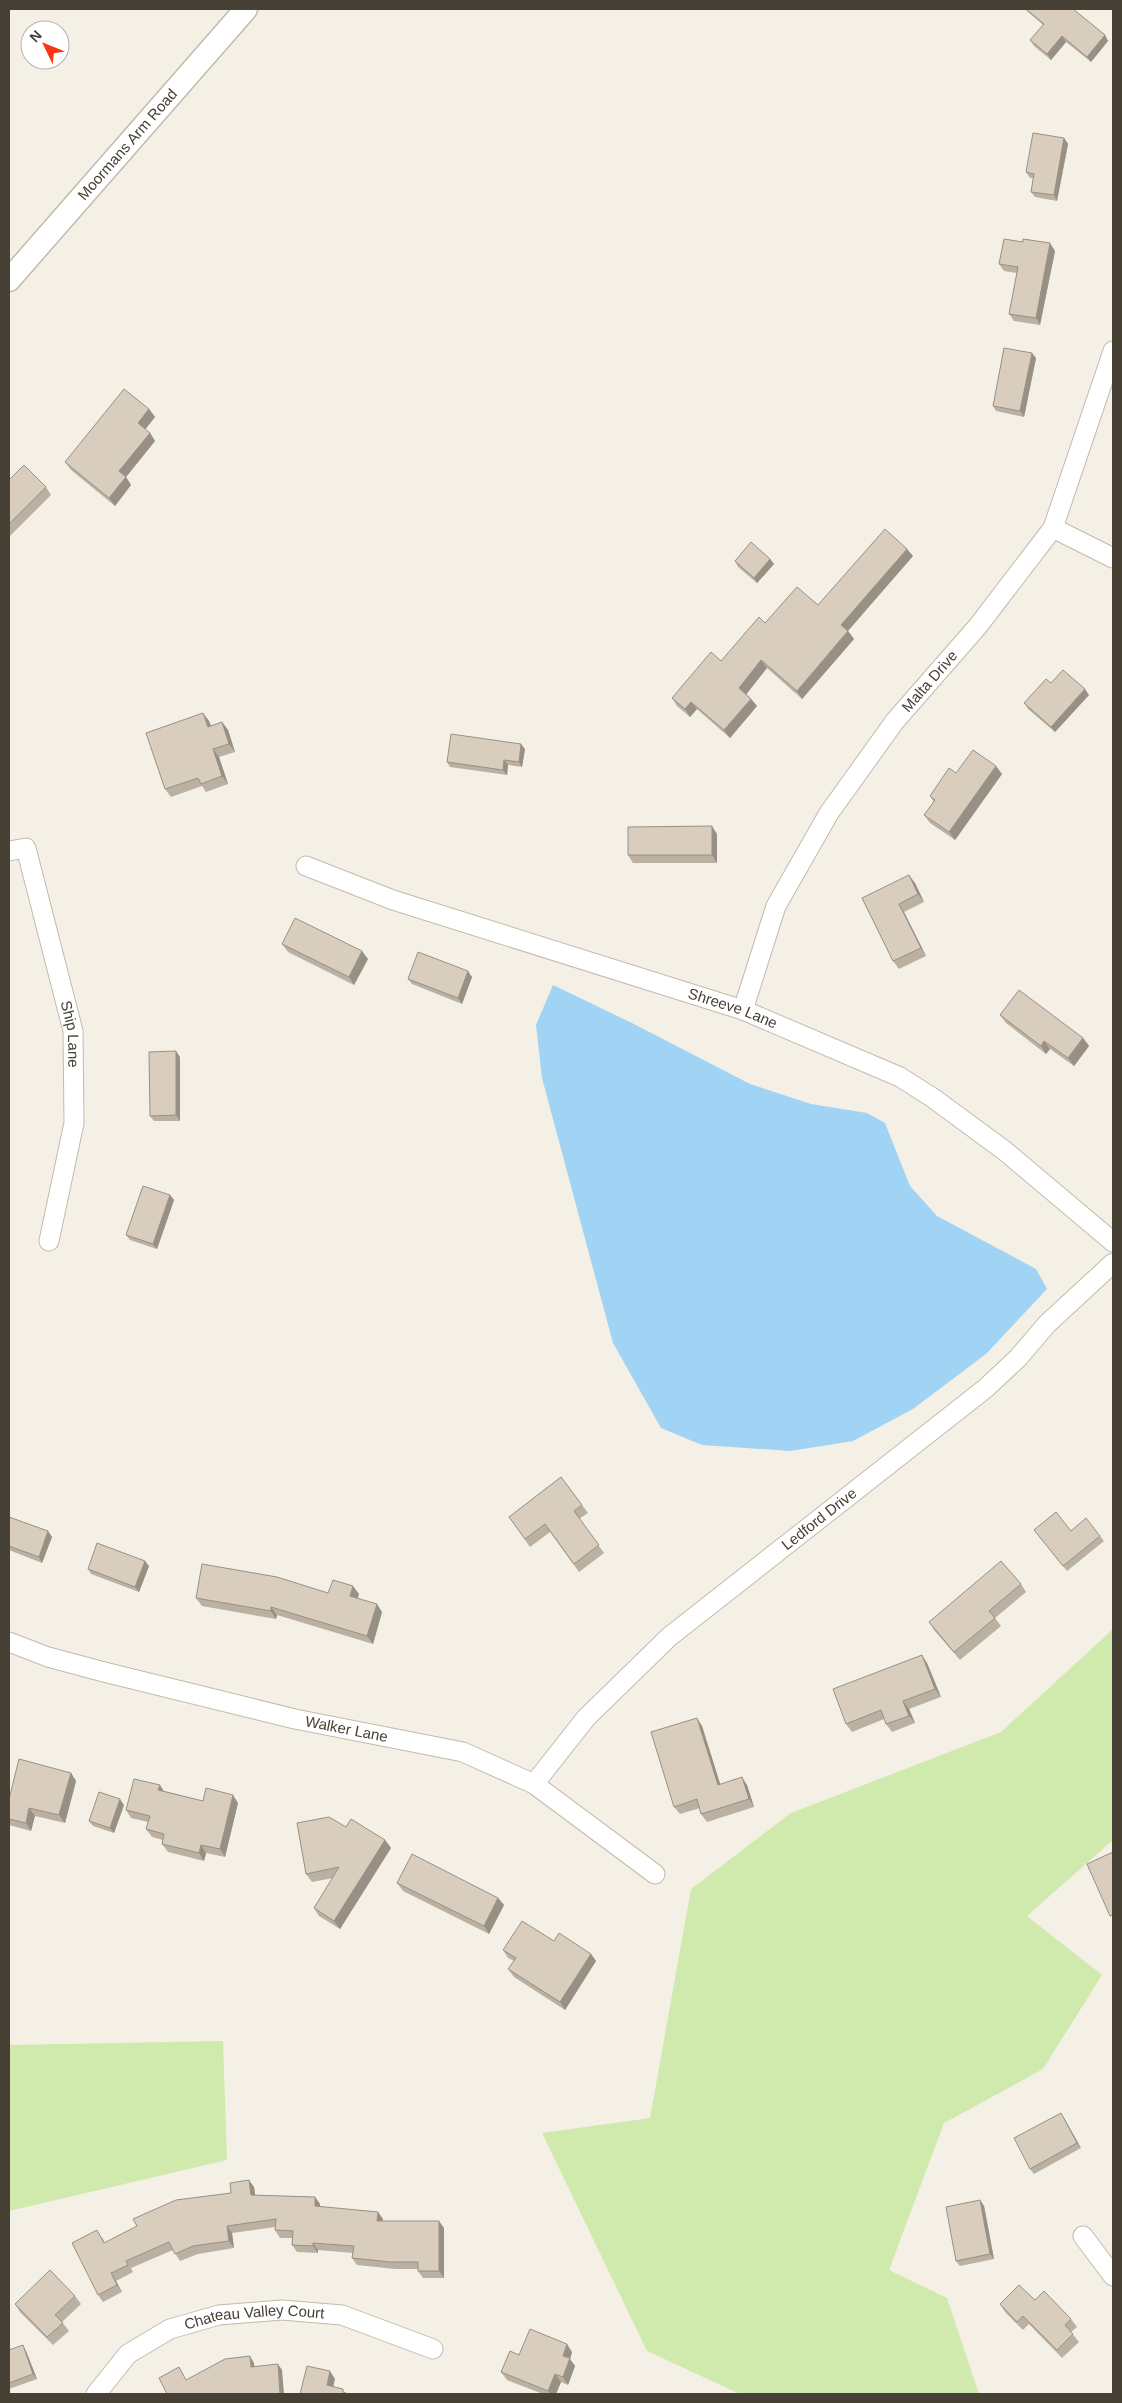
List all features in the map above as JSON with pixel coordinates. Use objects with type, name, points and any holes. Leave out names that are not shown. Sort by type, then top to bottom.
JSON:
[{"type":"street","name":"Moormans Arm Road","points":[[9,280],[246,9]]},
{"type":"street","name":"Malta Drive","points":[[743,1010],[776,906],[829,813],[895,721],[978,626],[1054,528],[1113,351]]},
{"type":"street","points":[[1054,528],[1113,558]]},
{"type":"street","name":"Ship Lane","points":[[9,851],[26,848],[73,1031],[74,1123],[48,1241]]},
{"type":"street","name":"Shreeve Lane","points":[[306,866],[393,900],[743,1010],[900,1077],[1005,1151],[1113,1242]]},
{"type":"street","name":"Ledford Drive","points":[[534,1784],[586,1718],[669,1637],[986,1388],[1018,1358],[1047,1324],[1113,1263]]},
{"type":"street","name":"Walker Lane","points":[[9,1642],[48,1657],[295,1719],[463,1752],[534,1784],[655,1874]]},
{"type":"street","points":[[1083,2236],[1113,2276]]},
{"type":"street","name":"Chateau Valley Court","points":[[96,2394],[128,2354],[170,2329],[219,2315],[282,2310],[342,2314],[433,2349]]},
{"type":"green space","points":[[1113,1629],[1113,1840],[1027,1916],[1102,1975],[1043,2069],[944,2123],[889,2270],[947,2298],[979,2394],[740,2394],[647,2351],[542,2133],[650,2118],[691,1889],[791,1813],[1001,1732]]},
{"type":"green space","points":[[223,2041],[227,2160],[9,2211],[9,2045]]},
{"type":"water","points":[[553,985],[632,1023],[750,1084],[811,1104],[867,1113],[885,1123],[910,1186],[937,1216],[1036,1269],[1047,1289],[986,1354],[913,1409],[853,1441],[790,1451],[702,1445],[661,1428],[613,1343],[542,1078],[536,1025]]},
{"type":"building","points":[[1026,9],[1073,9],[1105,35],[1087,57],[1062,36],[1047,54],[1030,40],[1044,24]]},
{"type":"building","points":[[1033,133],[1064,138],[1054,195],[1031,192],[1034,174],[1026,172]]},
{"type":"building","points":[[1004,239],[1023,242],[1023,239],[1050,243],[1036,318],[1009,314],[1018,267],[999,264]]},
{"type":"building","points":[[1004,348],[1032,353],[1020,411],[993,406]]},
{"type":"building","points":[[124,389],[149,409],[138,423],[150,433],[119,471],[126,477],[109,498],[65,462]]},
{"type":"building","points":[[24,465],[46,487],[9,524],[9,480]]},
{"type":"building","points":[[885,529],[907,549],[841,625],[848,631],[797,691],[761,660],[739,688],[751,699],[724,730],[691,702],[685,709],[672,698],[711,652],[721,661],[759,617],[765,623],[797,587],[818,605]]},
{"type":"building","points":[[751,542],[770,559],[754,578],[735,561]]},
{"type":"building","points":[[1063,670],[1085,689],[1051,727],[1024,703],[1046,679],[1051,683]]},
{"type":"building","points":[[203,713],[208,727],[222,722],[229,744],[213,749],[222,776],[201,784],[198,778],[165,789],[146,733]]},
{"type":"building","points":[[451,734],[521,744],[519,762],[504,760],[503,770],[447,762]]},
{"type":"building","points":[[973,750],[996,766],[949,832],[924,815],[935,800],[930,796],[949,768],[956,773]]},
{"type":"building","points":[[712,826],[712,855],[628,855],[628,827]]},
{"type":"building","points":[[909,875],[918,894],[899,904],[921,948],[893,961],[862,898]]},
{"type":"building","points":[[295,918],[362,951],[349,977],[282,944]]},
{"type":"building","points":[[418,952],[468,971],[458,998],[408,979]]},
{"type":"building","points":[[1019,990],[1083,1038],[1068,1058],[1044,1041],[1041,1046],[1000,1015]]},
{"type":"building","points":[[176,1051],[176,1115],[150,1116],[149,1052]]},
{"type":"building","points":[[143,1186],[170,1195],[153,1244],[126,1235]]},
{"type":"building","points":[[561,1477],[582,1505],[574,1511],[599,1545],[574,1564],[545,1524],[525,1539],[509,1517]]},
{"type":"building","points":[[1056,1512],[1071,1531],[1086,1518],[1100,1536],[1063,1566],[1034,1530]]},
{"type":"building","points":[[9,1517],[48,1531],[39,1557],[9,1546]]},
{"type":"building","points":[[97,1543],[145,1561],[135,1587],[88,1569]]},
{"type":"building","points":[[1001,1561],[1021,1584],[989,1611],[995,1618],[954,1652],[929,1622]]},
{"type":"building","points":[[202,1564],[277,1577],[328,1593],[333,1580],[353,1586],[350,1596],[377,1604],[367,1636],[271,1607],[271,1611],[196,1598]]},
{"type":"building","points":[[922,1655],[935,1689],[903,1701],[909,1716],[886,1724],[881,1710],[846,1724],[833,1689]]},
{"type":"building","points":[[697,1718],[718,1785],[742,1777],[749,1799],[701,1814],[697,1799],[674,1807],[651,1732]]},
{"type":"building","points":[[19,1759],[71,1773],[59,1815],[29,1808],[26,1823],[9,1819],[9,1799]]},
{"type":"building","points":[[134,1779],[160,1785],[158,1790],[203,1801],[206,1788],[233,1795],[220,1849],[201,1845],[199,1853],[162,1844],[164,1834],[146,1829],[150,1816],[126,1810]]},
{"type":"building","points":[[99,1792],[120,1799],[110,1828],[89,1821]]},
{"type":"building","points":[[329,1817],[346,1827],[351,1819],[385,1840],[334,1921],[314,1908],[339,1867],[306,1874],[297,1823]]},
{"type":"building","points":[[1113,1852],[1113,1915],[1110,1916],[1087,1864]]},
{"type":"building","points":[[412,1854],[498,1898],[484,1926],[397,1883]]},
{"type":"building","points":[[522,1921],[554,1941],[559,1933],[591,1954],[560,2002],[508,1969],[516,1958],[503,1950]]},
{"type":"building","points":[[1061,2113],[1077,2143],[1030,2169],[1014,2138]]},
{"type":"building","points":[[249,2180],[251,2195],[315,2197],[315,2206],[378,2212],[377,2221],[439,2221],[439,2271],[418,2271],[418,2262],[390,2262],[352,2258],[354,2246],[313,2243],[313,2246],[292,2245],[293,2231],[275,2230],[276,2219],[227,2226],[229,2241],[193,2246],[175,2254],[169,2242],[126,2261],[128,2265],[111,2273],[117,2285],[98,2295],[72,2243],[97,2230],[104,2243],[137,2226],[133,2219],[176,2200],[231,2193],[230,2183]]},
{"type":"building","points":[[980,2200],[990,2254],[956,2261],[946,2207]]},
{"type":"building","points":[[50,2270],[75,2296],[55,2315],[63,2323],[47,2337],[15,2304]]},
{"type":"building","points":[[1019,2285],[1035,2300],[1044,2291],[1071,2319],[1065,2325],[1073,2334],[1057,2350],[1023,2316],[1017,2322],[1000,2304]]},
{"type":"building","points":[[530,2329],[567,2344],[563,2356],[570,2358],[563,2377],[555,2374],[548,2391],[501,2372],[510,2351],[519,2355]]},
{"type":"building","points":[[23,2345],[33,2374],[9,2383],[9,2350]]},
{"type":"building","points":[[250,2356],[251,2367],[278,2364],[280,2394],[167,2394],[159,2378],[179,2367],[186,2380],[225,2359]]},
{"type":"building","points":[[307,2366],[330,2371],[327,2385],[343,2389],[343,2392],[348,2394],[300,2394]]}]
